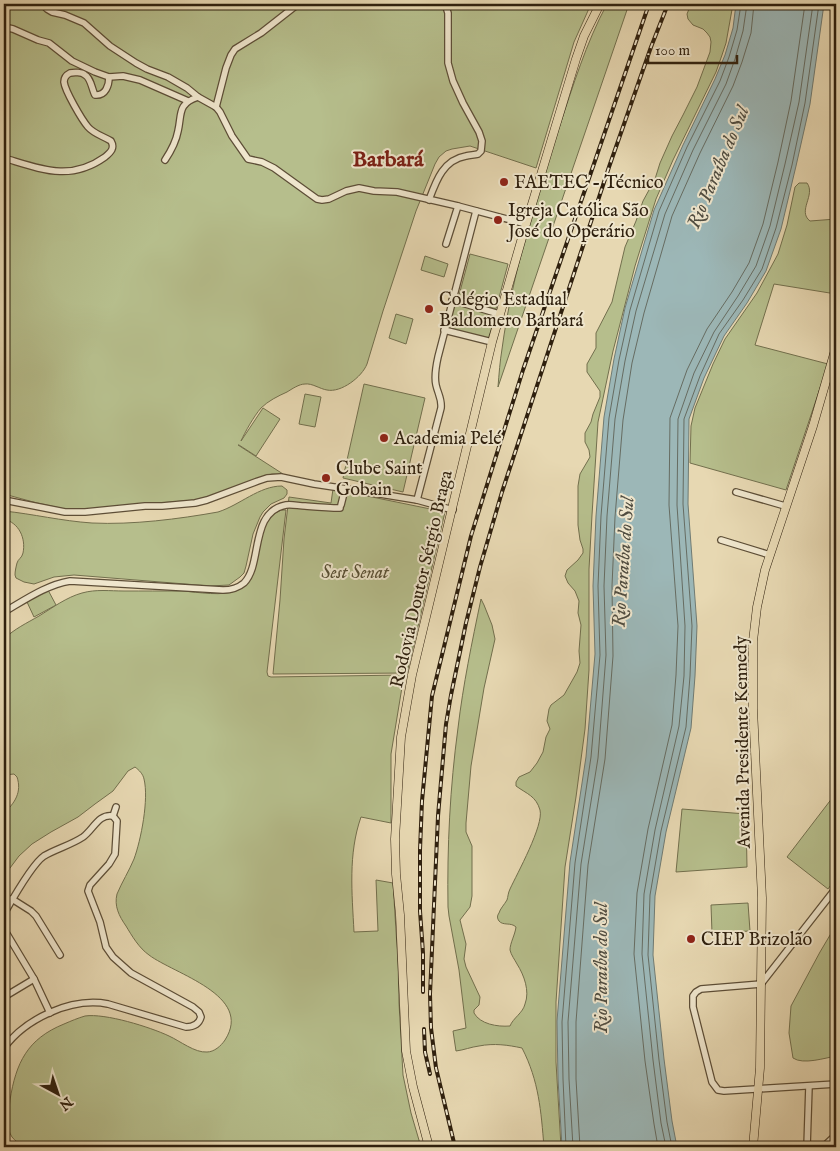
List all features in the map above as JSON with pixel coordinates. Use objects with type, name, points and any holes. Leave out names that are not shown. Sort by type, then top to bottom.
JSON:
[{"type":"main road","name":"Rodovia Doutor Sérgio Braga","points":[[429,1147],[413,1088],[406,1051],[395,839],[401,737],[412,674],[499,314],[576,59],[584,36],[600,4]]},
{"type":"main road","name":"Avenida Presidente Kennedy","points":[[753,1147],[760,1068],[762,898],[753,700],[753,641],[757,607],[765,570],[813,426],[836,347]]},
{"type":"street","points":[[42,4],[52,12],[84,23],[110,46],[136,64],[168,77],[216,107],[232,136],[248,158],[274,168],[317,199],[329,199],[346,191],[360,188],[397,192],[526,224]]},
{"type":"street","points":[[216,107],[226,68],[235,49],[260,33],[298,4]]},
{"type":"street","points":[[427,199],[437,178],[445,167],[465,156],[478,154],[482,146],[479,132],[453,81],[448,63],[448,13],[445,4]]},
{"type":"street","points":[[4,27],[48,43],[72,61],[95,72],[109,77],[123,76],[140,80],[188,101]]},
{"type":"street","points":[[4,158],[49,171],[62,172],[89,165],[108,154],[113,145],[111,141],[94,133],[87,126],[69,95],[64,81],[69,73],[85,74],[95,95],[99,95],[105,91],[109,84],[109,77]]},
{"type":"street","points":[[165,160],[176,140],[181,111],[185,103],[198,97]]},
{"type":"street","points":[[446,244],[458,206]]},
{"type":"street","points":[[417,500],[441,408],[441,399],[436,386],[435,374],[438,357],[476,211]]},
{"type":"street","points":[[452,300],[499,314]]},
{"type":"street","points":[[444,330],[492,342]]},
{"type":"street","points":[[4,500],[56,511],[86,512],[195,503],[215,498],[258,481],[274,477],[417,500],[452,510]]},
{"type":"street","points":[[4,612],[40,592],[70,581],[231,589],[243,584],[249,575],[262,527],[273,512],[289,505],[340,507],[345,489]]},
{"type":"street","points":[[736,492],[786,506]]},
{"type":"street","points":[[721,540],[770,555]]},
{"type":"street","points":[[4,1048],[24,1028],[50,1013],[74,1004],[96,1002],[108,1004],[186,1027],[193,1026],[200,1020],[200,1014],[193,1008],[136,976],[118,962],[106,947],[100,922],[88,891],[90,885],[109,864],[115,854],[116,821],[113,816],[116,807]]},
{"type":"street","points":[[4,914],[34,867],[42,858],[84,837],[104,817],[108,815],[113,816]]},
{"type":"street","points":[[836,888],[761,984],[701,989],[692,998],[714,1086],[718,1090],[836,1084]]},
{"type":"street","points":[[12,900],[36,916],[60,955]]},
{"type":"street","points":[[4,928],[34,979],[50,1013]]},
{"type":"street","points":[[4,997],[34,979]]},
{"type":"street","points":[[807,1147],[809,1086]]},
{"type":"street","points":[[823,1147],[836,1135]]},
{"type":"green space","points":[[4,4],[591,4],[574,42],[536,168],[470,146],[446,151],[439,157],[416,211],[367,364],[361,374],[344,387],[333,390],[308,384],[298,386],[261,408],[247,429],[241,441],[263,408],[280,419],[256,456],[238,445],[283,474],[272,474],[262,477],[205,499],[90,509],[65,509],[4,494]]},
{"type":"green space","points":[[607,4],[629,4],[498,387],[506,321],[518,265],[542,182],[575,81],[586,49]]},
{"type":"green space","points":[[691,4],[733,4],[726,43],[716,72],[656,199],[635,266],[613,351],[598,422],[589,569],[589,670],[585,729],[565,867],[556,1002],[556,1062],[561,1147],[544,1147],[536,1084],[522,1048],[490,1045],[456,1051],[453,1031],[466,1028],[459,970],[448,907],[450,817],[455,750],[468,664],[481,599],[492,625],[495,639],[484,688],[471,766],[466,832],[472,846],[472,896],[470,907],[460,920],[466,944],[464,959],[466,967],[480,997],[479,1005],[474,1010],[474,1013],[480,1020],[489,1024],[510,1026],[524,1007],[527,989],[522,973],[510,950],[516,927],[501,922],[498,920],[498,916],[529,850],[540,817],[540,810],[536,801],[516,786],[516,782],[519,777],[530,772],[543,752],[550,729],[547,721],[549,709],[551,705],[564,695],[580,663],[581,625],[578,613],[579,601],[565,576],[567,570],[583,553],[578,525],[578,486],[580,474],[590,457],[585,442],[585,433],[600,397],[600,391],[587,372],[587,364],[596,348],[596,333],[612,302],[625,247],[643,201],[655,179],[672,136],[697,87],[710,52],[710,37],[703,29],[693,25],[688,19],[687,14]]},
{"type":"green space","points":[[799,183],[807,183],[809,188],[805,213],[810,221],[836,219],[836,294],[774,284],[755,345],[828,364],[786,490],[690,463],[691,426],[695,408],[725,339],[757,293],[778,254],[787,225],[795,187]]},
{"type":"green space","points":[[470,254],[508,264],[496,309],[458,299]]},
{"type":"green space","points":[[425,256],[448,264],[444,277],[421,270]]},
{"type":"green space","points":[[455,304],[496,315],[488,339],[446,328]]},
{"type":"green space","points":[[396,314],[413,319],[406,344],[389,338]]},
{"type":"green space","name":"Academia Pelé","points":[[364,384],[425,398],[403,492],[343,478]]},
{"type":"green space","points":[[305,394],[321,397],[315,427],[299,424]]},
{"type":"green space","points":[[282,486],[287,490],[287,494],[284,498],[271,504],[263,512],[253,534],[244,573],[229,585],[210,586],[74,575],[54,577],[34,584],[16,578],[16,568],[24,547],[20,532],[14,524],[4,519],[4,511],[92,523],[155,521],[218,512],[257,492]]},
{"type":"green space","name":"Sest Senat","points":[[333,489],[445,512],[407,673],[273,674],[289,497],[331,503]]},
{"type":"green space","points":[[281,510],[286,510],[268,676],[404,675],[391,754],[391,823],[361,817],[354,845],[352,903],[354,932],[378,931],[376,880],[393,883],[403,1075],[421,1147],[24,1147],[13,1138],[8,1124],[13,1087],[25,1054],[32,1045],[51,1030],[85,1016],[104,1017],[151,1029],[193,1049],[210,1052],[215,1050],[225,1040],[231,1024],[229,1010],[220,998],[192,978],[145,952],[133,938],[118,911],[116,903],[117,894],[137,851],[145,808],[144,779],[141,772],[135,767],[128,771],[113,791],[78,817],[32,844],[19,856],[4,876],[4,813],[14,801],[19,788],[17,777],[14,774],[4,775],[4,705],[8,694],[8,686],[4,665],[4,639],[16,629],[60,603],[87,592],[103,590],[182,591],[218,594],[238,590],[247,584],[252,575],[265,526],[271,516]]},
{"type":"green space","points":[[48,590],[56,605],[34,617],[27,602]]},
{"type":"green space","points":[[836,793],[836,878],[828,889],[787,857]]},
{"type":"green space","points":[[682,809],[746,814],[747,867],[676,872]]},
{"type":"green space","points":[[748,903],[750,931],[712,933],[711,905]]},
{"type":"green space","points":[[836,925],[836,1007],[834,1012],[836,1016],[836,1056],[814,1060],[797,1060],[793,1058],[789,1033],[791,1006]]},
{"type":"water","name":"Rio Paraíba do Sul","points":[[736,4],[824,4],[810,104],[781,229],[766,271],[724,336],[704,378],[689,419],[688,504],[697,626],[695,676],[691,728],[666,832],[655,896],[653,955],[664,1059],[677,1147],[562,1147],[557,1021],[570,862],[586,757],[595,654],[593,586],[596,516],[604,417],[625,308],[654,210],[725,55],[733,28]]},
{"type":"railway","points":[[423,992],[420,850],[422,801],[432,696],[471,536],[523,370],[649,4]]},
{"type":"railway","points":[[455,1147],[436,1068],[431,1028],[430,994],[438,816],[446,724],[451,695],[480,567],[502,492],[609,167],[668,4]]},
{"type":"railway","points":[[424,1029],[425,1052],[430,1074]]},
{"type":"place","name":"FAETEC - Técnico","points":[[504,182]]},
{"type":"place","name":"Igreja Católica São José do Operário","points":[[498,220]]},
{"type":"place","name":"Colégio Estadual Baldomero Barbará","points":[[429,309]]},
{"type":"place","name":"Academia Pelé","points":[[384,438]]},
{"type":"place","name":"Clube Saint Gobain","points":[[326,478]]},
{"type":"place","name":"CIEP Brizolão","points":[[691,939]]},
{"type":"district","name":"Barbará","points":[[388,158]]}]
